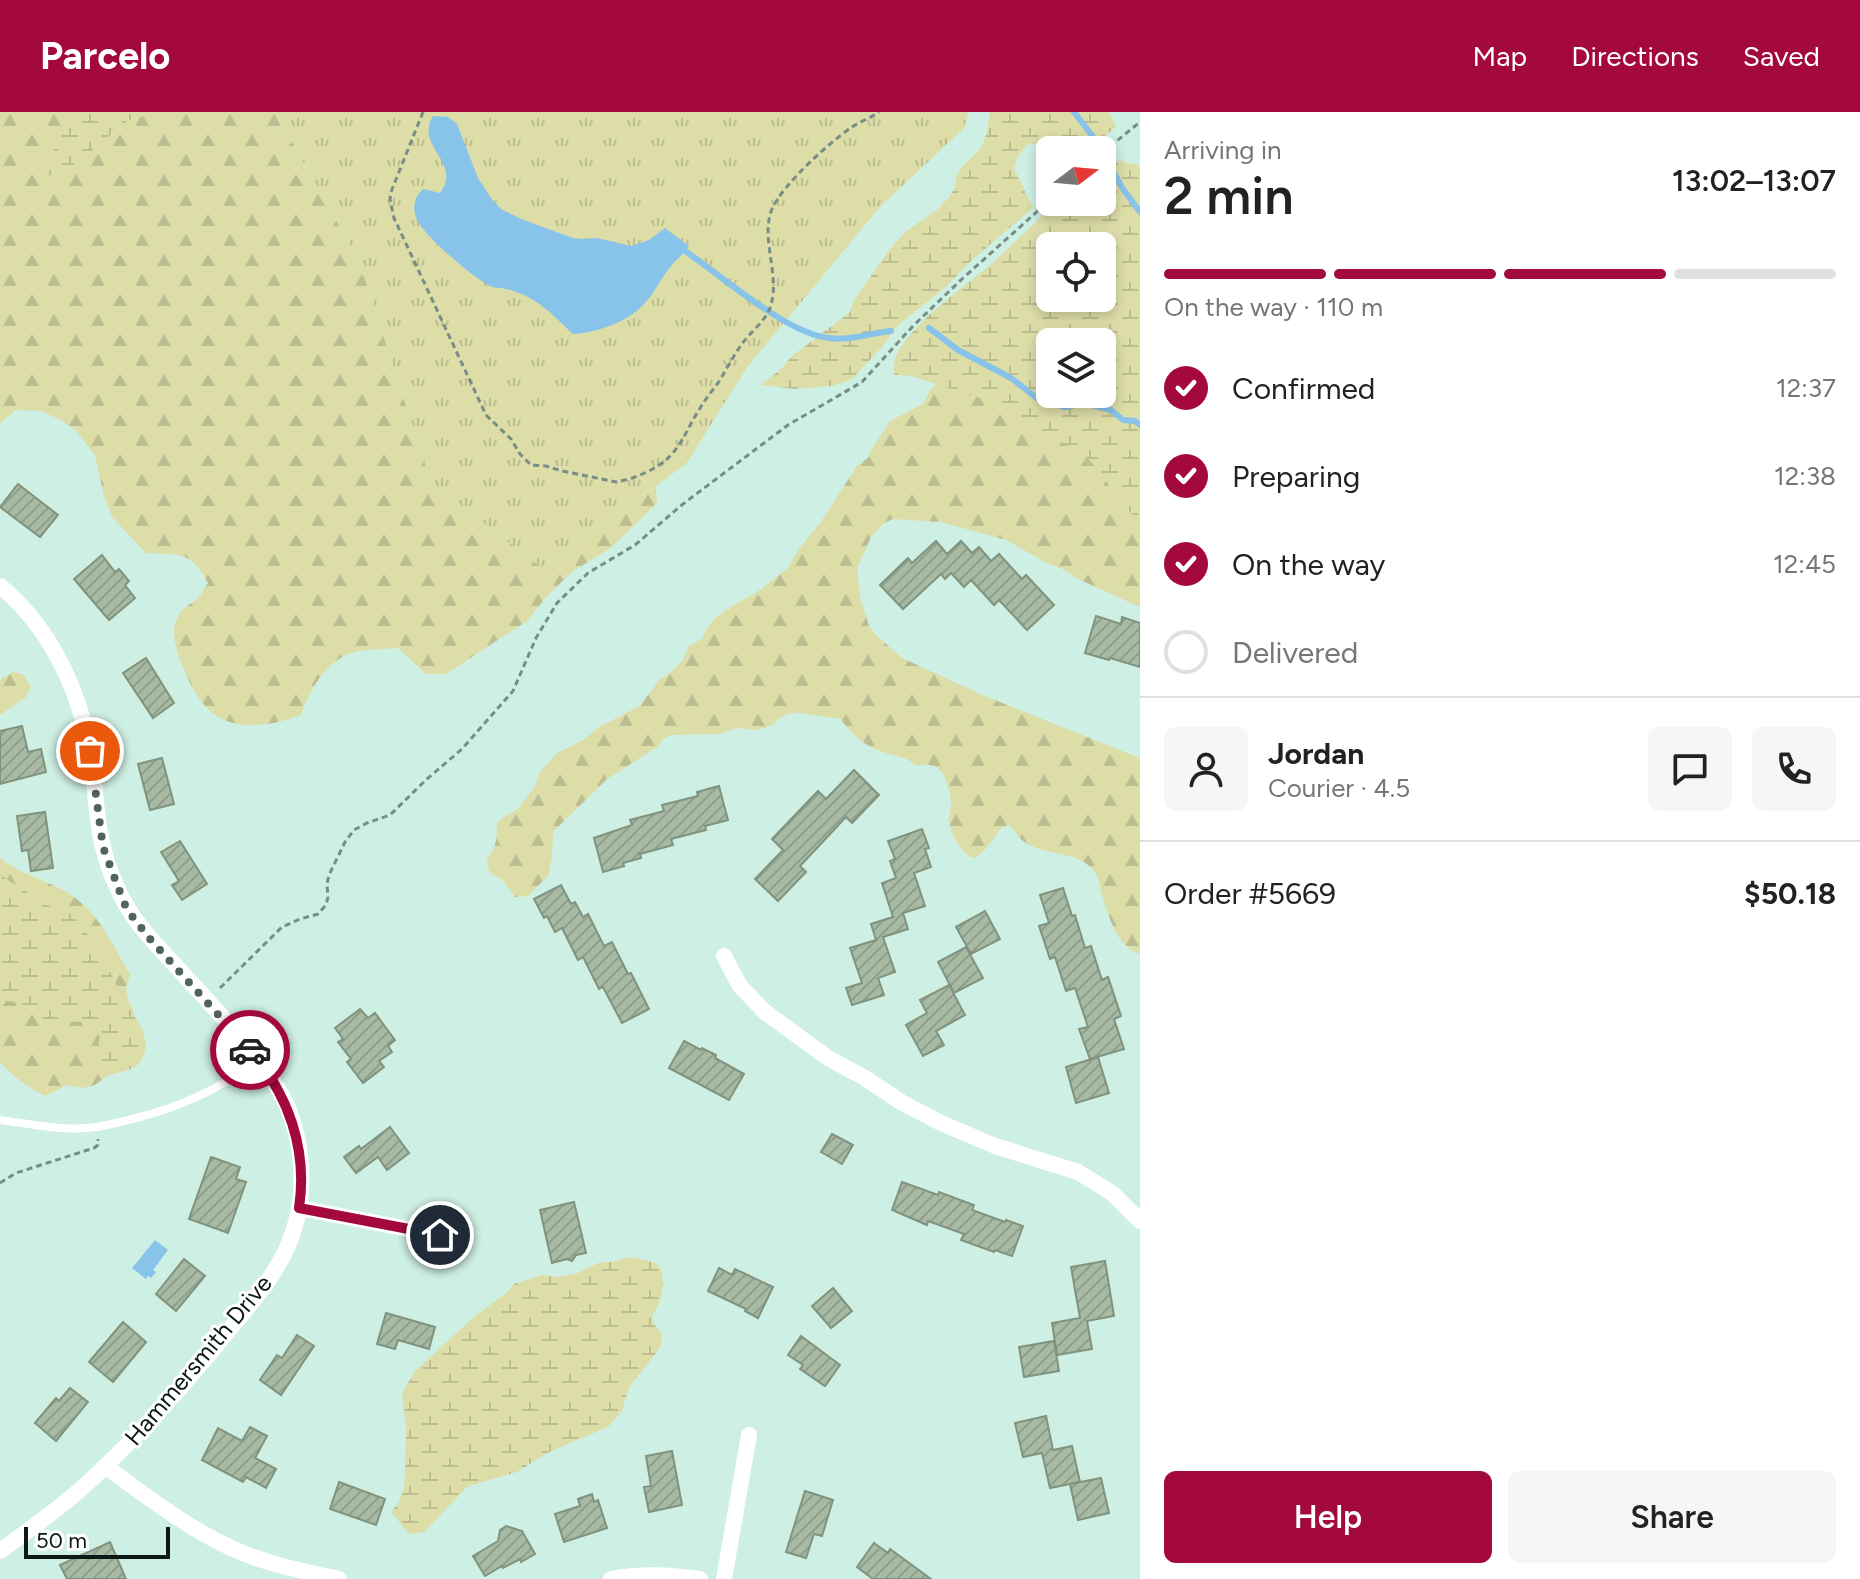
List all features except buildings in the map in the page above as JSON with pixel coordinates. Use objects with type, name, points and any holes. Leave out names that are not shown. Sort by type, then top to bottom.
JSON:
[{"type":"street","name":"Hammersmith Drive","points":[[0,586],[38,627],[61,663],[78,701],[90,751],[103,847],[124,903],[150,939],[259,1060],[280,1091],[293,1124],[301,1181],[294,1231],[285,1251],[246,1310],[200,1365],[105,1466],[0,1551]]},
{"type":"street","points":[[724,956],[740,986],[765,1012],[828,1058],[941,1123],[995,1146],[1078,1172],[1112,1193],[1140,1221]]},
{"type":"street","points":[[299,1208],[440,1235]]},
{"type":"street","points":[[724,1579],[749,1435]]},
{"type":"street","points":[[105,1466],[159,1505],[232,1548],[276,1565],[339,1579]]},
{"type":"street","points":[[611,1579],[657,1574],[700,1579]]},
{"type":"lane","points":[[0,1120],[85,1129],[159,1113],[234,1079],[259,1060]]},
{"type":"path","points":[[423,112],[390,199],[394,218],[486,415],[511,439],[531,465],[616,482],[662,463],[680,443],[741,345],[771,307],[774,287],[769,230],[771,211],[780,195],[832,141],[879,112]]},
{"type":"path","points":[[1116,142],[1140,122]]},
{"type":"path","points":[[207,1001],[282,927],[318,914],[326,905],[329,875],[354,830],[390,815],[462,749],[513,691],[536,638],[557,603],[588,573],[635,545],[683,504],[788,425],[862,382],[932,307],[1036,213]]},
{"type":"path","points":[[0,1183],[16,1173],[94,1148],[98,1145],[97,1127]]},
{"type":"green space","points":[[0,112],[275,112],[359,261],[431,483],[542,568],[656,486],[657,503],[612,547],[572,572],[527,621],[446,674],[426,674],[398,648],[359,651],[330,666],[310,694],[301,715],[253,725],[229,722],[218,717],[204,705],[193,689],[174,640],[179,614],[198,598],[208,583],[202,572],[183,556],[146,553],[112,517],[95,455],[75,430],[41,411],[16,410],[0,423]]},
{"type":"green space","points":[[69,112],[171,112],[134,118],[81,160],[53,176],[45,174],[46,164],[59,142]]},
{"type":"green space","points":[[275,112],[969,112],[964,128],[880,207],[748,366],[686,464],[542,568],[431,483],[359,261]]},
{"type":"green space","points":[[990,112],[1109,112],[1116,127],[1105,136],[1036,136],[1036,145],[1026,146],[1014,168],[1033,208],[972,260],[947,286],[898,325],[852,379],[832,386],[795,389],[761,385],[792,356],[850,312],[854,300],[890,249],[905,232],[938,209],[950,196],[957,175],[981,148]]},
{"type":"green space","points":[[1120,160],[1138,164],[1140,519],[1115,497],[1102,473],[1083,454],[986,400],[911,376],[895,375],[894,362],[913,331],[1043,216],[1116,216],[1116,162]]},
{"type":"green space","points":[[956,378],[1140,482],[1140,607],[1078,579],[1006,540],[941,522],[893,519],[884,523],[871,537],[857,568],[860,597],[869,626],[902,658],[980,694],[1140,758],[1140,954],[1131,950],[1119,937],[1110,920],[1097,876],[1081,860],[1031,846],[1010,825],[1001,828],[979,855],[974,858],[969,856],[960,847],[951,829],[949,789],[938,768],[915,765],[905,758],[871,747],[840,718],[804,713],[787,714],[773,725],[757,730],[737,728],[719,734],[671,735],[663,739],[657,747],[607,779],[553,832],[548,876],[528,896],[515,897],[502,880],[488,869],[487,860],[496,842],[497,822],[519,808],[535,786],[540,772],[557,753],[640,706],[658,681],[683,660],[689,646],[703,638],[714,619],[788,568],[857,466],[869,457],[890,421],[923,404],[932,387]]},
{"type":"green space","points":[[13,672],[23,674],[31,687],[26,697],[0,715],[0,682]]},
{"type":"green space","points":[[0,858],[74,897],[102,926],[130,974],[126,989],[145,1044],[140,1063],[135,1067],[107,1076],[95,1085],[83,1088],[67,1085],[45,1096],[21,1081],[0,1062]]},
{"type":"green space","points":[[0,875],[51,907],[62,907],[84,929],[145,1037],[145,1051],[133,1067],[120,1072],[102,1063],[100,1026],[86,1021],[57,1023],[31,1014],[15,1002],[0,1000]]},
{"type":"green space","points":[[629,1257],[655,1263],[661,1270],[662,1291],[652,1319],[662,1333],[661,1345],[629,1387],[622,1411],[608,1427],[549,1452],[517,1472],[468,1486],[424,1532],[409,1534],[391,1512],[404,1488],[406,1427],[402,1393],[416,1370],[514,1284],[542,1275],[558,1277],[578,1273],[598,1263]]},
{"type":"water","points":[[433,116],[448,117],[457,124],[478,178],[501,209],[573,238],[597,238],[631,246],[649,240],[665,228],[689,246],[636,312],[610,326],[573,334],[532,299],[481,280],[448,254],[420,224],[414,209],[418,195],[423,189],[440,193],[446,182],[443,163],[429,136]]},
{"type":"water","points":[[155,1240],[168,1250],[153,1270],[156,1272],[146,1279],[132,1268]]},
{"type":"waterway","points":[[1074,112],[1092,136]]},
{"type":"waterway","points":[[1116,177],[1140,212]]},
{"type":"waterway","points":[[685,251],[755,302],[812,334],[844,338],[891,331]]},
{"type":"waterway","points":[[929,328],[958,350],[1011,378],[1038,399],[1065,407],[1085,403],[1111,410],[1123,420],[1135,421],[1140,425]]},
{"type":"way so far","points":[[90,751],[103,847],[124,903],[150,939],[250,1050]]},
{"type":"route","points":[[250,1050],[280,1091],[293,1124],[300,1161],[299,1208],[440,1235]]}]
